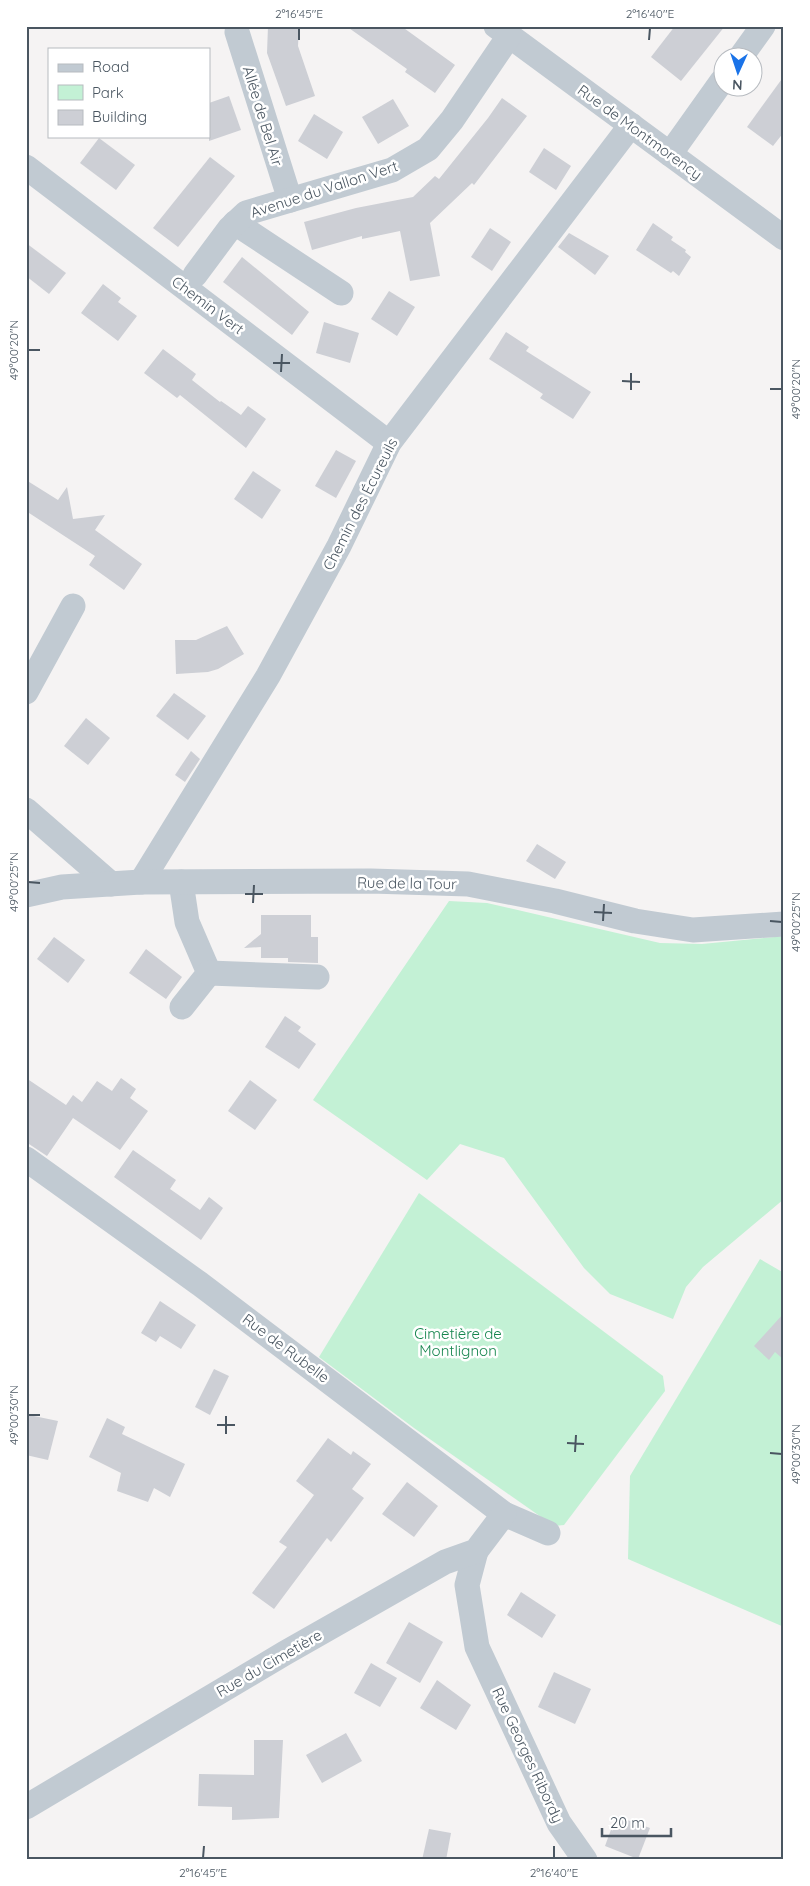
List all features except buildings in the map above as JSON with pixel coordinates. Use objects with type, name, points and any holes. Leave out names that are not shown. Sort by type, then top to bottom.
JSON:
[{"type":"street","points":[[747,48],[763,26]]},
{"type":"street","name":"Rue de Montmorency","points":[[502,31],[784,238]]},
{"type":"street","name":"Avenue du Vallon Vert","points":[[195,275],[235,224],[246,213],[392,170],[428,149],[452,120],[502,31]]},
{"type":"street","name":"Allée de Bel Air","points":[[237,32],[290,200]]},
{"type":"street","points":[[670,154],[712,95]]},
{"type":"street","name":"Chemin des Écureuils","points":[[141,882],[268,676],[339,546],[389,443],[631,125]]},
{"type":"street","name":"Chemin Vert","points":[[26,167],[389,443]]},
{"type":"street","points":[[235,224],[342,293]]},
{"type":"street","points":[[26,692],[73,606]]},
{"type":"street","points":[[26,810],[110,884]]},
{"type":"street","name":"Rue de la Tour","points":[[26,895],[62,887],[141,882],[371,881],[468,884],[555,901],[635,921],[693,930],[784,924]]},
{"type":"street","points":[[181,882],[187,922],[208,973]]},
{"type":"street","points":[[208,973],[317,976]]},
{"type":"street","points":[[182,1007],[208,973]]},
{"type":"street","name":"Rue de Rubelle","points":[[26,1158],[200,1284],[504,1514],[548,1533]]},
{"type":"street","points":[[476,1551],[504,1514]]},
{"type":"street","name":"Rue Georges Ribordy","points":[[476,1551],[467,1586],[477,1646],[559,1823],[585,1860]]},
{"type":"street","name":"Rue du Cimetière","points":[[26,1807],[285,1653],[445,1562],[476,1551]]},
{"type":"green space","points":[[449,901],[487,903],[660,943],[702,944],[784,936],[784,1199],[703,1267],[686,1287],[673,1319],[610,1294],[584,1268],[504,1158],[460,1144],[427,1180],[313,1100]]},
{"type":"green space","name":"Cimetière de Montlignon","points":[[419,1193],[663,1376],[665,1391],[564,1525],[554,1526],[414,1428],[319,1357]]},
{"type":"green space","points":[[760,1259],[784,1273],[784,1627],[628,1559],[630,1476]]}]
